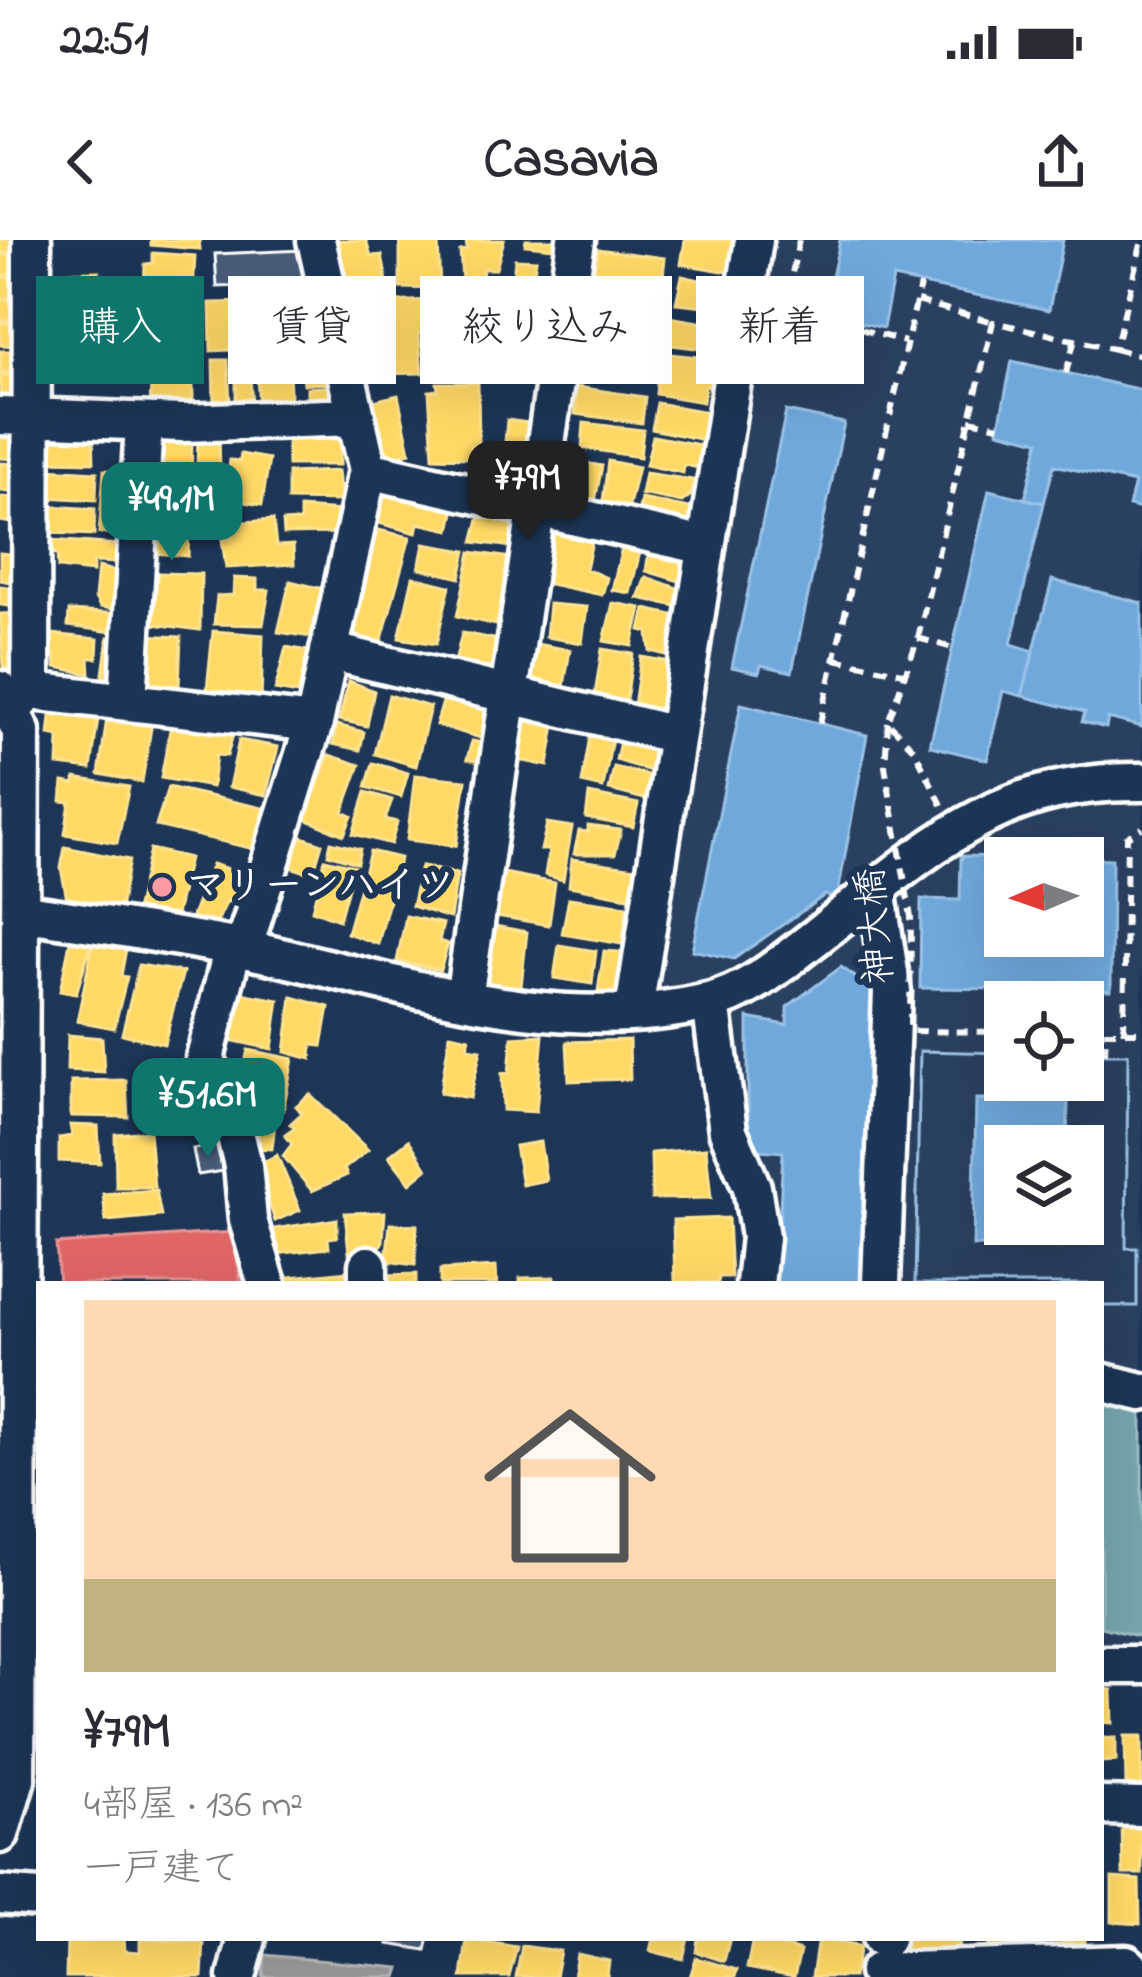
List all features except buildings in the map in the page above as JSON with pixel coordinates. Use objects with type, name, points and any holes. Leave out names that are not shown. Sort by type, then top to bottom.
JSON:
[{"type":"street","points":[[0,1834],[16,1779],[8,1659],[28,1532],[7,1458],[10,1003],[20,912],[21,731],[14,696],[15,416],[32,240]]},
{"type":"street","points":[[266,1281],[248,1220],[243,1165],[230,1112],[205,1058],[314,723],[368,470],[316,240]]},
{"type":"street","points":[[464,998],[576,240]]},
{"type":"street","points":[[634,1011],[754,240]]},
{"type":"street","points":[[15,416],[144,423],[356,417]]},
{"type":"street","points":[[128,700],[144,423]]},
{"type":"street","points":[[368,470],[705,546]]},
{"type":"street","points":[[329,651],[676,735]]},
{"type":"street","points":[[14,696],[128,700],[314,723]]},
{"type":"street","points":[[20,912],[238,948],[514,1011],[634,1011],[711,1002],[764,977],[954,830],[999,807],[1081,785],[1142,782]]},
{"type":"street","points":[[876,889],[892,992],[881,1281]]},
{"type":"street","points":[[711,1002],[728,1131],[752,1187],[760,1237],[755,1281]]},
{"type":"street","points":[[1104,1383],[1142,1392]]},
{"type":"street","points":[[1104,1665],[1142,1665]]},
{"type":"street","points":[[1104,1806],[1142,1807]]},
{"type":"street","points":[[0,1895],[36,1898]]},
{"type":"street","points":[[237,1977],[246,1941]]},
{"type":"street","points":[[881,1953],[1126,1964],[1140,1977]]},
{"type":"path","points":[[800,240],[785,308],[907,343]]},
{"type":"path","points":[[1115,350],[1142,241]]},
{"type":"path","points":[[820,723],[920,285]]},
{"type":"path","points":[[917,301],[1142,356]]},
{"type":"path","points":[[954,830],[914,748],[888,722],[919,638],[993,322]]},
{"type":"path","points":[[1066,373],[1075,339]]},
{"type":"path","points":[[970,421],[999,426]]},
{"type":"path","points":[[919,638],[953,648]]},
{"type":"path","points":[[835,659],[909,674]]},
{"type":"path","name":"神大橋","points":[[888,722],[885,766],[911,917],[910,1031],[984,1032]]},
{"type":"path","points":[[1124,1032],[1127,837],[1142,828]]},
{"type":"path","points":[[1106,1054],[1106,1032],[1142,1033]]},
{"type":"shaded area","points":[[754,240],[1142,240],[1142,1665],[1104,1665],[1104,1281],[755,1281],[711,1003],[634,1011],[732,384],[864,384],[864,276],[748,276]]},
{"type":"place","name":"マリーンハイツ","points":[[162,887]]}]
